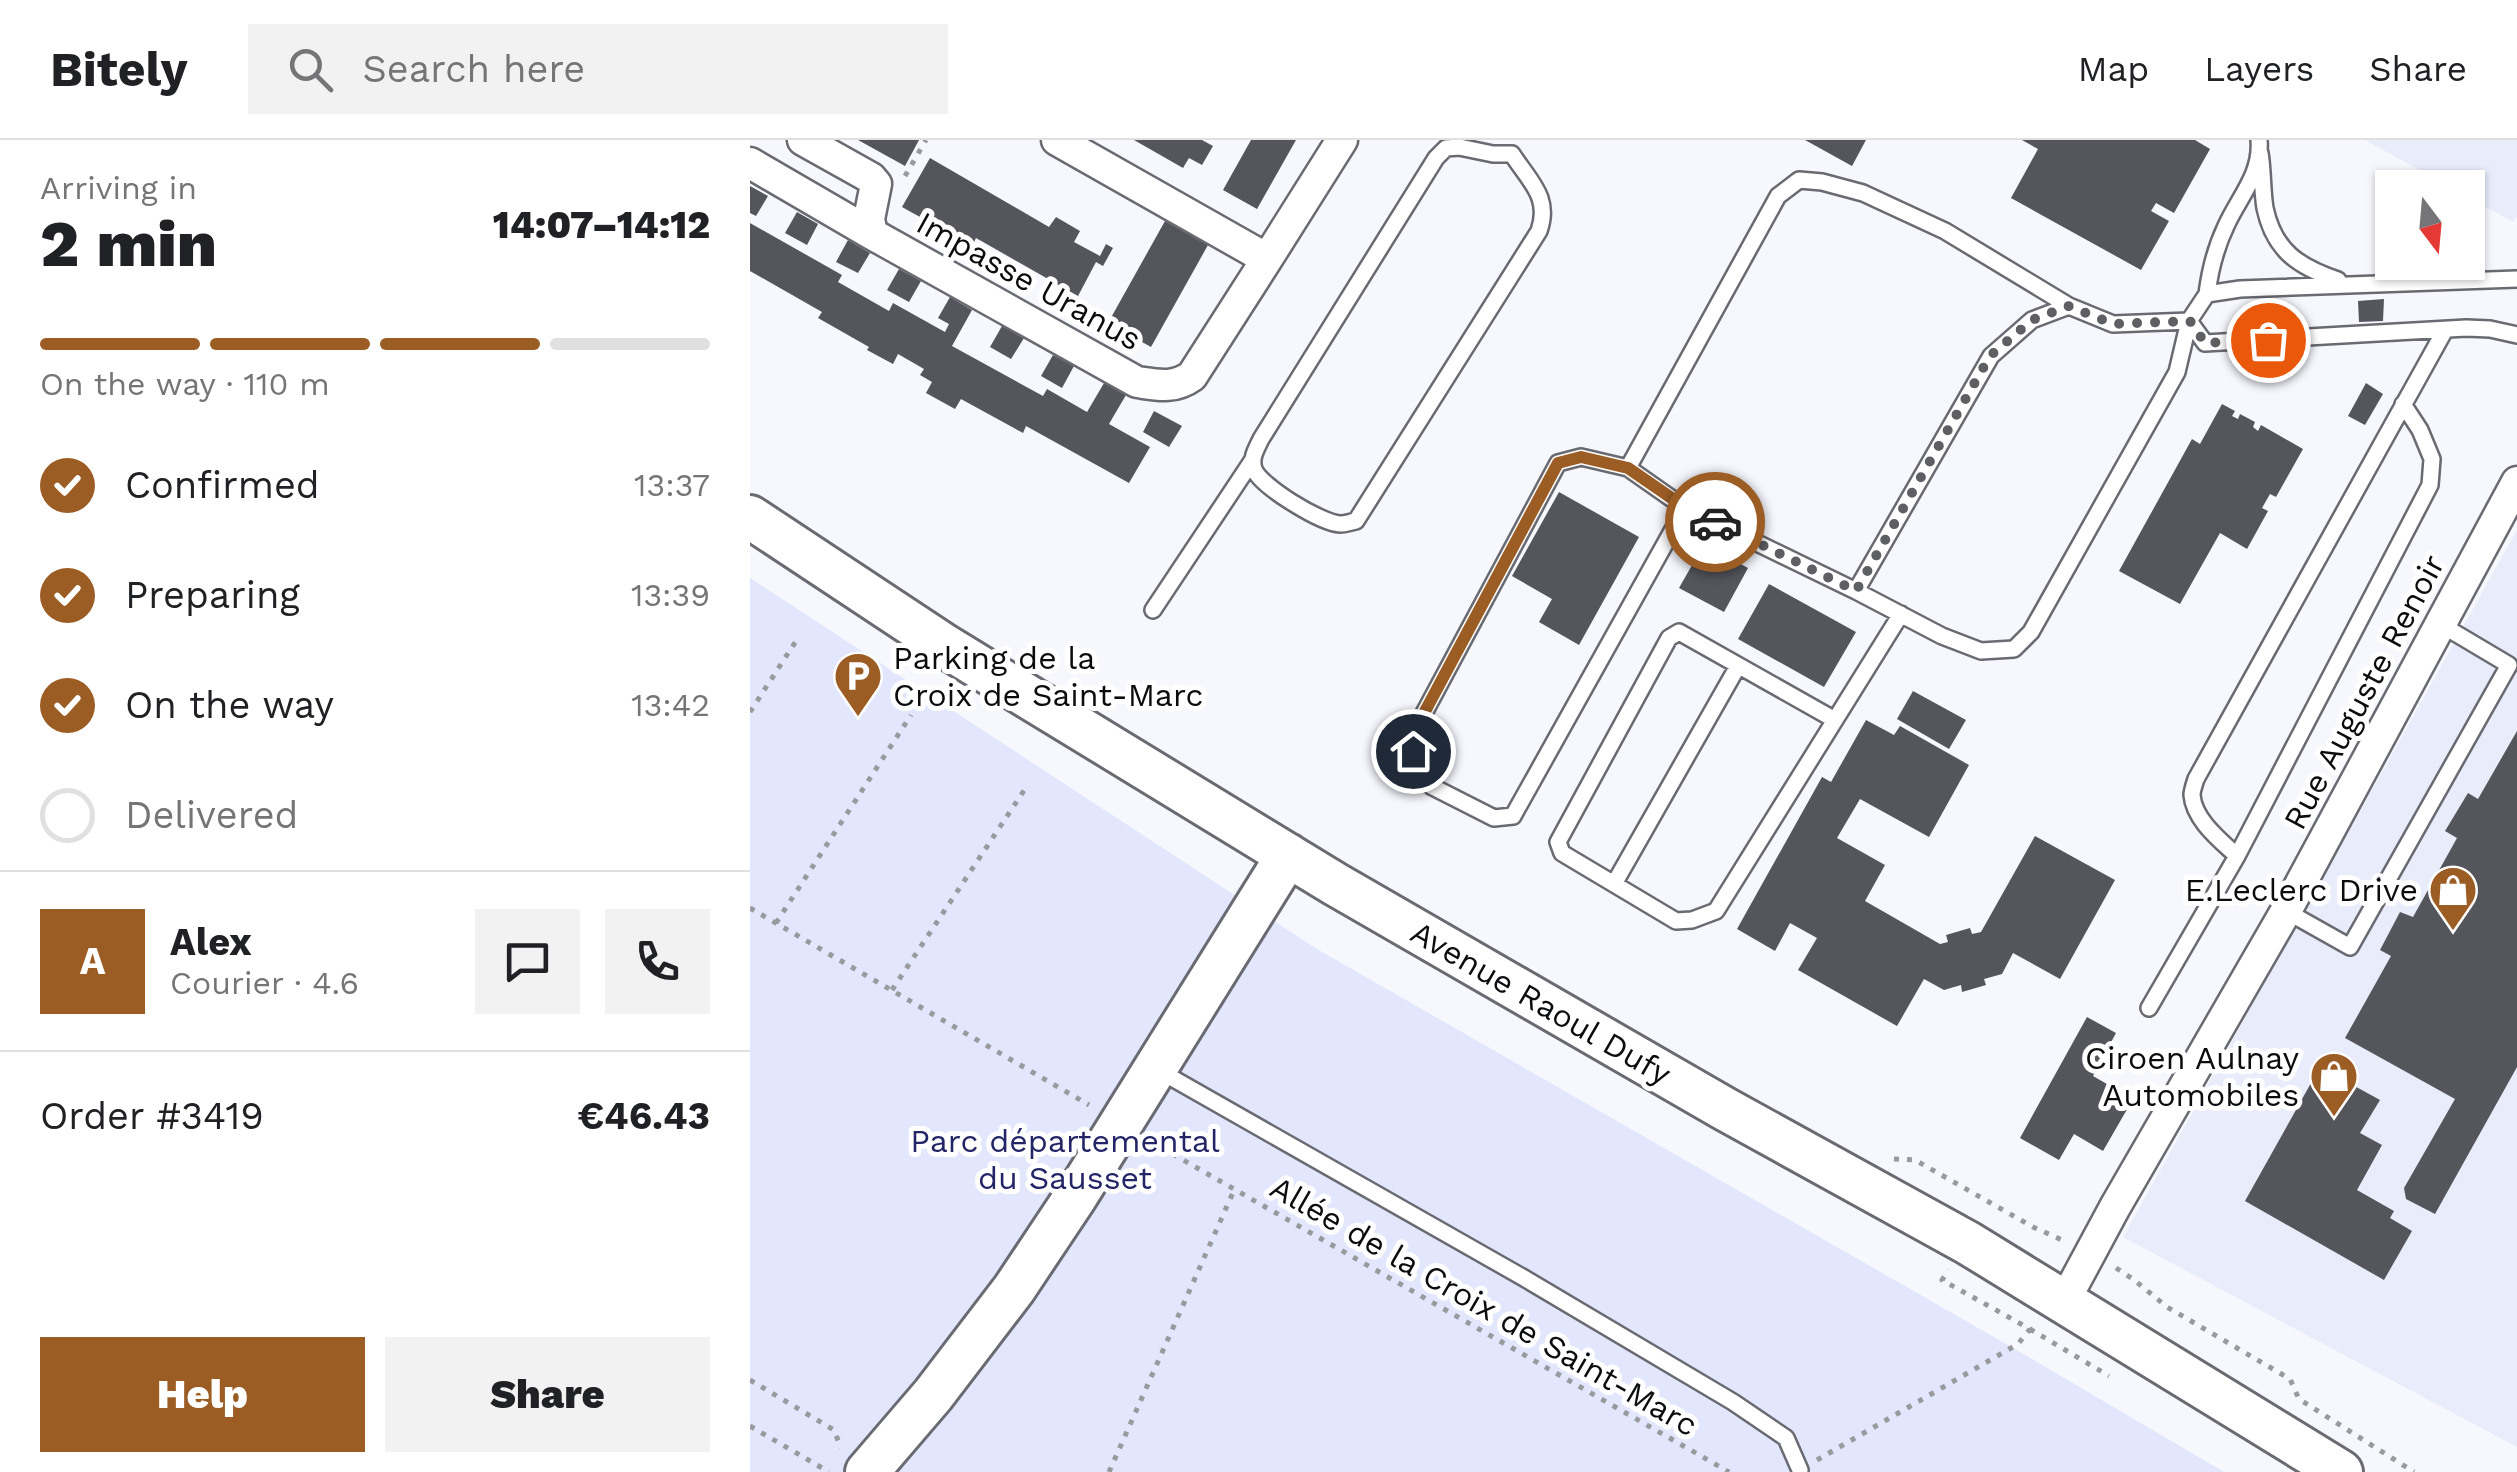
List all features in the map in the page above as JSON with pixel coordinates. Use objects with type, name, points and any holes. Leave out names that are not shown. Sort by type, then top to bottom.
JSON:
[{"type":"main road","name":"Avenue Raoul Dufy","points":[[750,517],[945,646],[1288,855],[1725,1109],[1968,1243],[2341,1472]]},
{"type":"main road","points":[[856,1465],[933,1394],[1014,1290],[1288,855]]},
{"type":"street","points":[[803,140],[876,184]]},
{"type":"street","points":[[1057,140],[1267,258]]},
{"type":"street","name":"Impasse Uranus","points":[[750,162],[1137,382],[1166,386],[1182,384],[1192,376],[1342,140]]},
{"type":"street","name":"Impasse Uranus","points":[[872,234],[869,219],[876,184]]},
{"type":"street","name":"Rue Auguste Renoir","points":[[2065,1300],[2286,911],[2517,482]]},
{"type":"lane","points":[[1153,610],[1252,461],[1261,438],[1436,158],[1446,148],[1459,146],[1493,154],[1516,147],[1542,204],[1544,216],[1539,231],[1356,520],[1343,525],[1300,507],[1255,473],[1252,461]]},
{"type":"lane","points":[[2259,146],[2264,204],[2281,247],[2298,264],[2352,284]]},
{"type":"lane","points":[[1686,508],[1513,816],[1494,818],[1431,786],[1418,769],[1413,751],[1415,730],[1558,463],[1581,457],[1628,468],[1686,508],[1942,636],[1981,651],[2014,650],[2032,632],[2176,372],[2190,321],[2207,294],[2211,263],[2226,224],[2250,188],[2259,146]]},
{"type":"lane","points":[[1628,468],[1778,196],[1799,180],[1863,193],[1945,232],[2069,306],[2113,324],[2190,321]]},
{"type":"lane","points":[[2207,294],[2240,289],[2517,279]]},
{"type":"lane","points":[[1856,591],[1990,356],[2032,320],[2069,306]]},
{"type":"lane","points":[[2190,321],[2205,343],[2445,330],[2490,329],[2517,335]]},
{"type":"lane","points":[[2237,856],[2198,813],[2192,794],[2196,778],[2445,330]]},
{"type":"lane","points":[[2150,1008],[2237,856],[2430,485],[2432,459],[2403,404]]},
{"type":"lane","points":[[1835,720],[1679,632],[1668,638],[1558,842],[1562,853],[1676,921],[1716,911],[1835,720],[1900,614]]},
{"type":"lane","points":[[2286,911],[2350,947],[2509,665],[2440,624]]},
{"type":"lane","points":[[1614,884],[1738,666]]},
{"type":"lane","points":[[1155,1068],[1524,1278],[1732,1402],[1786,1438],[1800,1470]]},
{"type":"path","points":[[876,184],[902,180],[926,140]]},
{"type":"path","points":[[750,712],[796,641]]},
{"type":"path","points":[[776,924],[911,715]]},
{"type":"path","points":[[892,990],[1024,789]]},
{"type":"path","name":"Allée de la Croix de Saint-Marc","points":[[750,908],[1729,1472]]},
{"type":"path","points":[[1895,1160],[1914,1160],[2033,1227],[2090,1253],[2133,1279],[2166,1307],[2290,1379],[2298,1398],[2414,1472]]},
{"type":"path","points":[[1108,1472],[1235,1188]]},
{"type":"path","points":[[1800,1470],[2018,1344],[2030,1329],[1942,1280],[1968,1243]]},
{"type":"path","points":[[750,1380],[834,1430],[856,1465]]},
{"type":"path","points":[[750,1426],[828,1472]]},
{"type":"shaded area","points":[[2365,140],[2517,140],[2517,216],[2513,222],[2485,206],[2485,170],[2420,170]]},
{"type":"shaded area","points":[[2517,530],[2517,1447],[2123,1237]]},
{"type":"green space","name":"Parc départemental du Sausset","points":[[750,578],[1317,949],[2224,1472],[750,1472]]},
{"type":"building","points":[[858,140],[919,140],[905,166]]},
{"type":"building","points":[[1134,140],[1202,140],[1213,146],[1202,165],[1189,158],[1183,168]]},
{"type":"building","points":[[1251,140],[1296,140],[1257,209],[1223,190]]},
{"type":"building","points":[[1805,140],[1866,140],[1852,166]]},
{"type":"building","points":[[2022,140],[2195,140],[2210,149],[2174,213],[2156,203],[2151,211],[2169,221],[2141,270],[2011,198],[2038,149]]},
{"type":"building","points":[[930,158],[1049,227],[1056,217],[1080,231],[1074,242],[1100,256],[1106,244],[1113,248],[1103,266],[1096,262],[1078,296],[976,238],[972,246],[902,207]]},
{"type":"building","points":[[750,186],[768,196],[756,216],[750,213]]},
{"type":"building","points":[[797,212],[818,224],[807,245],[785,233]]},
{"type":"building","points":[[1165,221],[1208,245],[1151,347],[1108,323]]},
{"type":"building","points":[[750,223],[842,275],[838,282],[889,311],[893,303],[945,332],[949,324],[938,318],[950,297],[972,310],[952,346],[1043,396],[1047,389],[1087,412],[1104,383],[1126,395],[1109,424],[1150,447],[1129,483],[1026,426],[1023,433],[961,399],[955,409],[926,393],[932,382],[920,375],[924,369],[898,354],[893,364],[867,350],[869,347],[818,318],[822,312],[750,271]]},
{"type":"building","points":[[848,240],[870,253],[858,273],[836,262]]},
{"type":"building","points":[[899,269],[921,281],[909,302],[887,290]]},
{"type":"building","points":[[2384,299],[2383,321],[2359,322],[2358,301]]},
{"type":"building","points":[[1002,326],[1024,338],[1011,359],[990,347]]},
{"type":"building","points":[[1053,355],[1074,366],[1062,388],[1041,376]]},
{"type":"building","points":[[2366,383],[2383,394],[2365,425],[2348,416]]},
{"type":"building","points":[[2222,404],[2235,411],[2232,416],[2238,419],[2240,414],[2255,422],[2253,427],[2258,431],[2261,425],[2303,449],[2276,497],[2270,494],[2262,508],[2268,511],[2247,549],[2220,533],[2180,604],[2119,571],[2192,439],[2200,444]]},
{"type":"building","points":[[1154,411],[1182,426],[1169,447],[1143,432]]},
{"type":"building","points":[[1559,492],[1639,537],[1579,645],[1539,622],[1552,599],[1512,576]]},
{"type":"building","points":[[1704,544],[1748,568],[1724,612],[1679,588]]},
{"type":"building","points":[[1769,584],[1856,632],[1824,687],[1738,639]]},
{"type":"building","points":[[1913,691],[1966,720],[1949,749],[1897,719]]},
{"type":"building","points":[[1866,720],[1894,735],[1900,726],[1969,765],[1929,837],[1860,799],[1837,838],[1885,865],[1865,901],[1940,944],[1948,942],[1946,935],[1970,928],[1972,934],[1981,932],[2035,836],[2115,880],[2060,979],[2013,953],[2002,974],[1984,979],[1986,985],[1962,992],[1961,985],[1944,990],[1924,979],[1897,1026],[1798,970],[1817,938],[1790,923],[1775,951],[1737,929],[1822,777],[1831,782]]},
{"type":"building","name":"E.Leclerc Drive","points":[[2517,731],[2517,1067],[2435,1214],[2406,1199],[2404,1188],[2455,1099],[2345,1038],[2391,956],[2380,950],[2400,912],[2413,917],[2457,838],[2445,831],[2468,793],[2478,799]]},
{"type":"building","points":[[2087,1017],[2116,1033],[2093,1076],[2133,1099],[2103,1151],[2074,1134],[2059,1160],[2020,1138]]},
{"type":"building","points":[[2320,1067],[2380,1100],[2360,1133],[2382,1145],[2357,1190],[2394,1211],[2390,1218],[2412,1231],[2384,1280],[2245,1201]]},
{"type":"way so far","points":[[1715,522],[1856,591],[1990,356],[2032,320],[2069,306],[2113,324],[2190,321],[2205,343],[2268,340]]},
{"type":"place","name":"Parking de la Croix de Saint-Marc","points":[[858,718]]},
{"type":"place","name":"E.Leclerc Drive","points":[[2453,932]]},
{"type":"place","name":"Ciroen Aulnay Automobiles","points":[[2334,1118]]},
{"type":"route","points":[[1413,751],[1415,730],[1558,463],[1581,457],[1628,468],[1686,508],[1715,522]]}]
